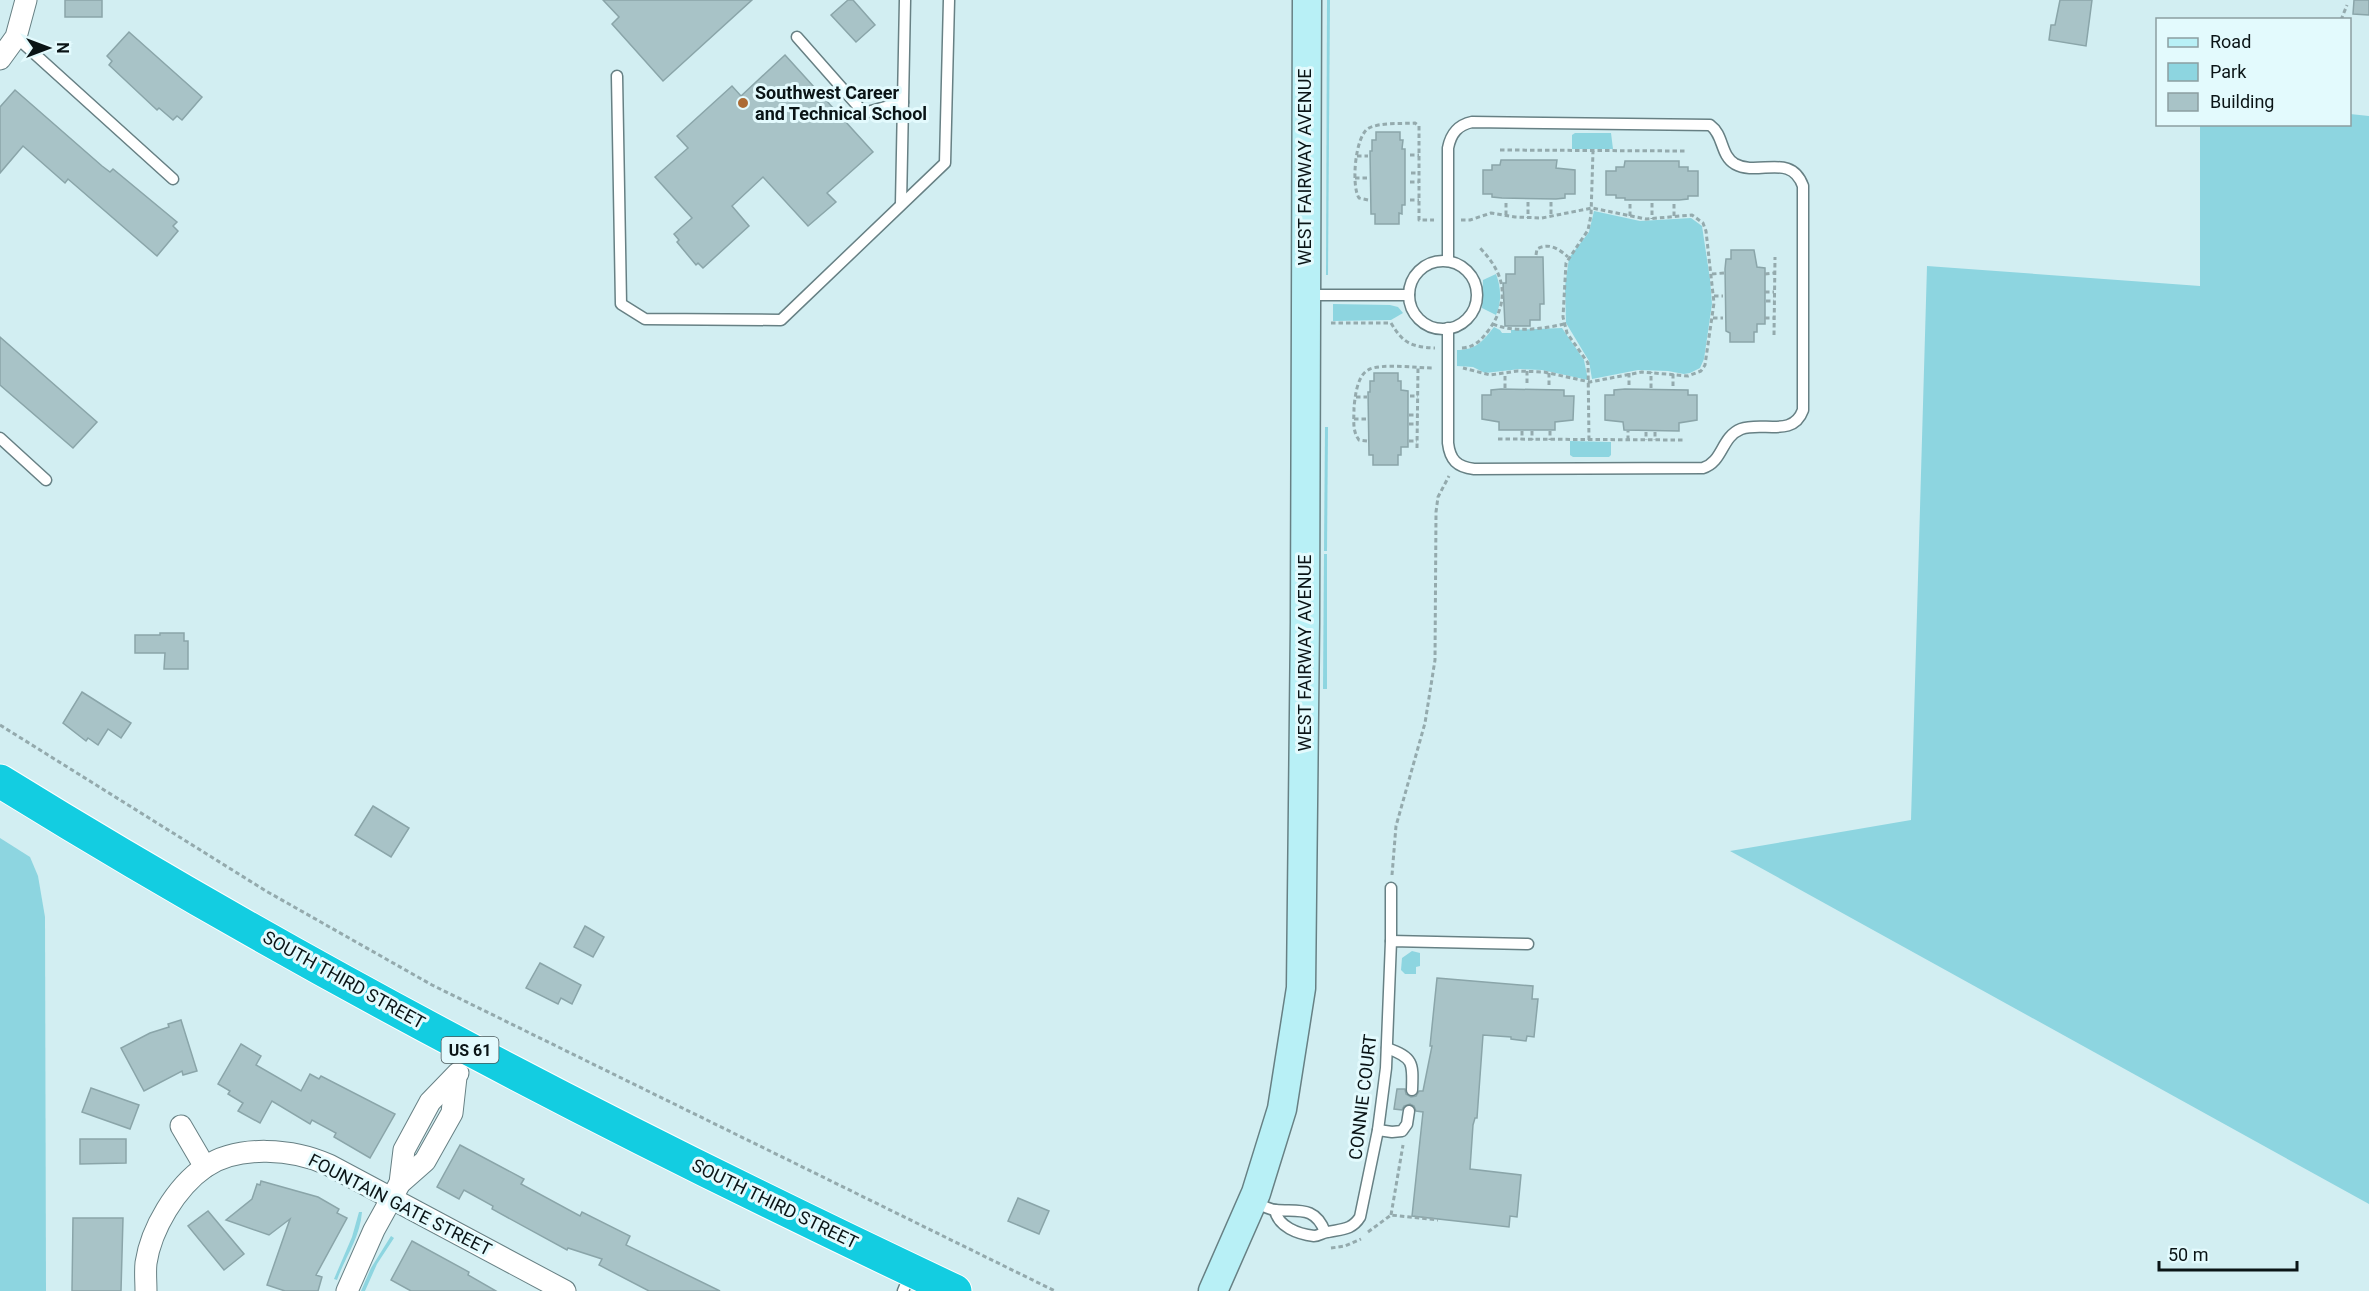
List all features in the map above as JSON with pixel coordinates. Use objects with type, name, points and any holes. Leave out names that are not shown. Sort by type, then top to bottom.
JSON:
[{"type":"highway","name":"SOUTH THIRD STREET","points":[[0,781],[463,1064],[826,1230],[907,1281],[954,1291]]},
{"type":"street","points":[[0,59],[16,37],[26,0]]},
{"type":"street","name":"WEST FAIRWAY AVENUE","points":[[1213,1291],[1264,1206],[1301,988],[1305,622],[1306,0]]},
{"type":"street","points":[[347,1291],[359,1260],[396,1191],[425,1161],[452,1113],[463,1064]]},
{"type":"street","points":[[146,1291],[146,1265],[149,1251],[161,1221],[182,1190],[205,1167],[181,1126]]},
{"type":"street","name":"FOUNTAIN GATE STREET","points":[[205,1167],[229,1156],[241,1154],[297,1153],[396,1191],[565,1291]]},
{"type":"lane","points":[[901,204],[905,0]]},
{"type":"lane","points":[[617,76],[621,304],[645,319],[781,320],[945,163],[949,0]]},
{"type":"lane","points":[[16,37],[173,179]]},
{"type":"lane","points":[[797,37],[864,113],[903,102]]},
{"type":"lane","points":[[1448,261],[1448,148],[1453,132],[1465,123],[1703,124],[1714,129],[1728,159],[1737,165],[1789,169],[1796,173],[1803,186],[1803,410],[1797,421],[1785,427],[1741,429],[1727,439],[1714,463],[1703,468],[1474,469],[1458,465],[1452,458],[1448,443],[1448,328]]},
{"type":"lane","points":[[1448,261],[1468,272],[1474,282],[1476,293],[1473,309],[1467,318],[1458,325],[1448,328],[1437,328],[1422,321],[1413,309],[1409,295],[1413,280],[1422,268],[1435,262],[1448,261]]},
{"type":"lane","points":[[1305,295],[1409,295]]},
{"type":"lane","points":[[0,438],[46,480]]},
{"type":"lane","name":"CONNIE COURT","points":[[1264,1206],[1281,1225],[1310,1236],[1347,1229],[1358,1220],[1364,1203],[1378,1130],[1388,1048],[1391,888]]},
{"type":"lane","points":[[1391,941],[1528,944]]},
{"type":"lane","points":[[1388,1048],[1404,1054],[1410,1060],[1413,1068],[1412,1090]]},
{"type":"lane","points":[[1378,1130],[1402,1131],[1407,1124],[1409,1111]]},
{"type":"lane","points":[[1264,1206],[1305,1211],[1317,1218],[1325,1232]]},
{"type":"path","points":[[2342,18],[2347,5]]},
{"type":"path","points":[[1368,200],[1359,198],[1356,194],[1357,156],[1362,134],[1367,129],[1415,123],[1419,126],[1419,220],[1436,220]]},
{"type":"path","points":[[1500,150],[1686,151]]},
{"type":"path","points":[[1589,440],[1588,363],[1567,333],[1564,324],[1564,277],[1568,257],[1587,230],[1592,208],[1593,151]]},
{"type":"path","points":[[1410,155],[1419,155]]},
{"type":"path","points":[[1357,156],[1368,156]]},
{"type":"path","points":[[1411,173],[1419,173]]},
{"type":"path","points":[[1355,178],[1368,178]]},
{"type":"path","points":[[1410,183],[1419,182]]},
{"type":"path","points":[[1410,200],[1419,200]]},
{"type":"path","points":[[1506,202],[1506,216]]},
{"type":"path","points":[[1528,202],[1528,219]]},
{"type":"path","points":[[1551,202],[1551,217]]},
{"type":"path","points":[[1652,203],[1652,219]]},
{"type":"path","points":[[1630,204],[1630,217]]},
{"type":"path","points":[[1674,204],[1674,217]]},
{"type":"path","points":[[1458,368],[1469,368],[1485,375],[1527,371],[1549,373],[1590,382],[1629,373],[1651,372],[1688,376],[1695,374],[1705,365],[1714,296],[1706,231],[1703,223],[1692,215],[1652,219],[1630,217],[1592,208],[1551,217],[1528,219],[1491,213],[1470,220],[1459,220]]},
{"type":"path","points":[[1536,255],[1537,249],[1546,246],[1554,247],[1568,257]]},
{"type":"path","points":[[1458,348],[1474,346],[1499,316],[1502,306],[1502,284],[1495,266],[1479,247]]},
{"type":"path","points":[[1774,335],[1775,257]]},
{"type":"path","points":[[1712,274],[1724,273]]},
{"type":"path","points":[[1765,274],[1774,273]]},
{"type":"path","points":[[1765,292],[1774,292]]},
{"type":"path","points":[[1714,296],[1723,296]]},
{"type":"path","points":[[1766,301],[1774,301]]},
{"type":"path","points":[[1712,318],[1723,318]]},
{"type":"path","points":[[1765,318],[1774,318]]},
{"type":"path","points":[[1331,323],[1390,323],[1397,333],[1412,346],[1435,348]]},
{"type":"path","points":[[1493,324],[1507,328],[1564,324]]},
{"type":"path","points":[[1417,448],[1418,368]]},
{"type":"path","points":[[1367,441],[1359,440],[1355,436],[1354,419],[1360,380],[1368,369],[1435,368]]},
{"type":"path","points":[[1527,371],[1527,386]]},
{"type":"path","points":[[1651,372],[1651,388]]},
{"type":"path","points":[[1505,373],[1505,388]]},
{"type":"path","points":[[1549,373],[1549,387]]},
{"type":"path","points":[[1629,373],[1629,387]]},
{"type":"path","points":[[1673,374],[1673,387]]},
{"type":"path","points":[[1410,396],[1418,396]]},
{"type":"path","points":[[1356,397],[1367,397]]},
{"type":"path","points":[[1409,415],[1418,415]]},
{"type":"path","points":[[1354,419],[1367,419]]},
{"type":"path","points":[[1409,424],[1418,424]]},
{"type":"path","points":[[1522,431],[1522,440]]},
{"type":"path","points":[[1532,431],[1532,440]]},
{"type":"path","points":[[1550,431],[1550,440]]},
{"type":"path","points":[[1628,431],[1628,440]]},
{"type":"path","points":[[1504,440],[1505,432]]},
{"type":"path","points":[[1646,432],[1646,440]]},
{"type":"path","points":[[1655,432],[1655,440]]},
{"type":"path","points":[[1673,432],[1673,440]]},
{"type":"path","points":[[1498,440],[1684,440]]},
{"type":"path","points":[[1409,441],[1417,441]]},
{"type":"path","points":[[1391,888],[1396,826],[1425,723],[1435,660],[1438,497],[1445,481],[1458,465]]},
{"type":"path","points":[[0,725],[266,891],[432,985],[1055,1291]]},
{"type":"path","points":[[1406,1140],[1391,1215],[1438,1220]]},
{"type":"green space","points":[[1327,0],[1330,0],[1328,275],[1326,275]]},
{"type":"green space","points":[[2351,114],[2369,116],[2369,1204],[1730,851],[1911,820],[1927,266],[2200,286],[2200,126],[2351,126]]},
{"type":"green space","points":[[1575,133],[1611,133],[1613,149],[1572,149],[1572,135]]},
{"type":"green space","points":[[1594,211],[1640,221],[1691,218],[1702,226],[1712,304],[1704,359],[1700,368],[1684,374],[1638,370],[1592,379],[1589,361],[1566,323],[1565,287],[1569,258],[1589,232]]},
{"type":"green space","points":[[1496,274],[1500,294],[1496,315],[1482,308],[1483,280]]},
{"type":"green space","points":[[1333,304],[1390,305],[1398,307],[1403,313],[1391,320],[1333,321]]},
{"type":"green space","points":[[1494,327],[1502,333],[1511,333],[1511,330],[1562,328],[1584,360],[1588,380],[1542,370],[1520,369],[1485,373],[1473,367],[1457,366],[1457,350],[1464,350],[1478,344]]},
{"type":"green space","points":[[1325,427],[1328,427],[1327,551],[1324,551]]},
{"type":"green space","points":[[1570,441],[1611,442],[1611,455],[1609,457],[1573,457],[1570,455]]},
{"type":"green space","points":[[1324,554],[1327,554],[1327,689],[1323,689]]},
{"type":"green space","points":[[0,838],[30,857],[38,876],[45,917],[46,1291],[0,1291]]},
{"type":"green space","points":[[1412,951],[1420,953],[1420,966],[1416,967],[1416,974],[1405,974],[1401,970],[1402,958]]},
{"type":"green space","points":[[359,1212],[362,1212],[361,1221],[355,1239],[337,1280],[334,1279],[352,1237]]},
{"type":"green space","points":[[391,1236],[394,1238],[377,1264],[365,1291],[361,1291],[371,1268]]},
{"type":"building","points":[[65,0],[102,0],[102,17],[65,17]]},
{"type":"building","points":[[603,0],[752,0],[663,81],[612,24],[619,17]]},
{"type":"building","points":[[848,0],[853,0],[875,25],[856,42],[831,15]]},
{"type":"building","points":[[2060,0],[2092,0],[2086,46],[2049,40],[2051,25],[2055,25]]},
{"type":"building","points":[[2354,0],[2369,0],[2369,15],[2353,14]]},
{"type":"building","points":[[129,32],[202,97],[182,120],[177,116],[173,120],[159,108],[157,110],[109,65],[112,61],[107,56]]},
{"type":"building","points":[[785,55],[873,152],[827,193],[836,202],[808,226],[763,177],[732,206],[749,226],[703,268],[698,263],[696,265],[677,242],[679,240],[674,234],[692,218],[655,177],[688,148],[677,136],[732,86],[741,96]]},
{"type":"building","points":[[15,90],[102,166],[110,172],[113,169],[177,222],[173,226],[178,231],[157,256],[68,179],[65,183],[23,146],[0,173],[0,107]]},
{"type":"building","points":[[1376,132],[1400,132],[1400,140],[1403,140],[1405,205],[1402,205],[1402,214],[1399,213],[1399,224],[1375,224],[1375,214],[1371,214],[1370,151],[1372,151],[1372,140],[1376,140]]},
{"type":"building","points":[[1501,160],[1557,160],[1556,168],[1575,170],[1575,194],[1565,194],[1565,198],[1556,199],[1502,198],[1492,197],[1492,194],[1483,194],[1483,170],[1492,170],[1492,165],[1500,165]]},
{"type":"building","points":[[1625,161],[1679,161],[1679,167],[1688,167],[1688,171],[1698,171],[1698,196],[1688,196],[1688,199],[1679,200],[1625,200],[1625,198],[1616,198],[1616,195],[1606,195],[1606,171],[1616,171],[1616,167],[1624,167]]},
{"type":"building","points":[[1731,250],[1754,250],[1757,267],[1765,268],[1765,324],[1757,324],[1754,342],[1730,342],[1730,333],[1726,331],[1725,269],[1726,259],[1731,259]]},
{"type":"building","points":[[1515,257],[1543,257],[1544,304],[1540,304],[1540,320],[1530,320],[1530,326],[1505,326],[1503,283],[1506,283],[1506,274],[1515,274]]},
{"type":"building","points":[[0,337],[97,422],[73,448],[0,385]]},
{"type":"building","points":[[1374,373],[1398,373],[1401,390],[1408,391],[1408,447],[1401,447],[1398,465],[1373,465],[1373,455],[1369,455],[1368,392],[1370,392],[1370,381],[1374,381]]},
{"type":"building","points":[[1491,390],[1564,390],[1564,396],[1574,396],[1573,420],[1555,422],[1555,430],[1499,430],[1499,422],[1482,419],[1482,395],[1491,395]]},
{"type":"building","points":[[1614,390],[1688,390],[1688,395],[1697,395],[1697,420],[1679,423],[1679,431],[1624,430],[1623,422],[1605,420],[1605,395],[1614,395]]},
{"type":"building","points":[[160,633],[184,633],[184,641],[188,641],[188,669],[164,669],[165,653],[135,653],[135,635],[160,635]]},
{"type":"building","points":[[82,692],[131,723],[121,738],[108,729],[98,745],[88,738],[86,741],[63,723]]},
{"type":"building","points":[[373,806],[409,828],[391,857],[355,835]]},
{"type":"building","points":[[585,926],[604,937],[593,957],[574,947]]},
{"type":"building","points":[[540,963],[581,985],[572,1004],[561,998],[558,1004],[526,988]]},
{"type":"building","points":[[1437,978],[1533,986],[1532,999],[1538,999],[1534,1037],[1527,1036],[1526,1041],[1511,1039],[1511,1037],[1483,1035],[1477,1118],[1473,1125],[1470,1169],[1521,1175],[1517,1217],[1510,1216],[1509,1227],[1412,1216],[1423,1112],[1416,1111],[1410,1104],[1404,1106],[1402,1110],[1394,1109],[1397,1089],[1405,1089],[1406,1094],[1411,1097],[1423,1091],[1432,1046],[1430,1046]]},
{"type":"building","points":[[181,1020],[197,1071],[183,1075],[182,1071],[144,1091],[121,1048],[150,1033],[169,1027],[168,1024]]},
{"type":"building","points":[[241,1044],[261,1056],[256,1065],[301,1091],[310,1074],[319,1079],[321,1076],[395,1114],[370,1158],[334,1137],[336,1133],[312,1120],[310,1124],[272,1101],[260,1123],[238,1111],[243,1103],[228,1094],[230,1091],[218,1084]]},
{"type":"building","points":[[91,1088],[139,1105],[130,1129],[82,1112]]},
{"type":"building","points":[[80,1139],[126,1139],[126,1163],[80,1164]]},
{"type":"building","points":[[460,1145],[524,1179],[521,1184],[580,1216],[582,1212],[630,1236],[626,1245],[720,1291],[649,1291],[599,1265],[602,1259],[568,1248],[567,1250],[492,1209],[493,1206],[464,1190],[459,1199],[437,1187]]},
{"type":"building","points":[[261,1181],[318,1197],[339,1209],[337,1213],[347,1218],[316,1275],[322,1277],[318,1291],[285,1291],[267,1285],[290,1219],[269,1235],[226,1220],[252,1199],[257,1184],[260,1185]]},
{"type":"building","points":[[1018,1198],[1049,1211],[1039,1234],[1008,1221]]},
{"type":"building","points":[[208,1211],[244,1254],[224,1270],[188,1226]]},
{"type":"building","points":[[73,1218],[123,1218],[121,1291],[72,1291]]},
{"type":"building","points":[[412,1241],[469,1272],[468,1275],[496,1291],[411,1291],[391,1280]]},
{"type":"place","name":"Southwest Career and Technical School","points":[[743,103]]}]
